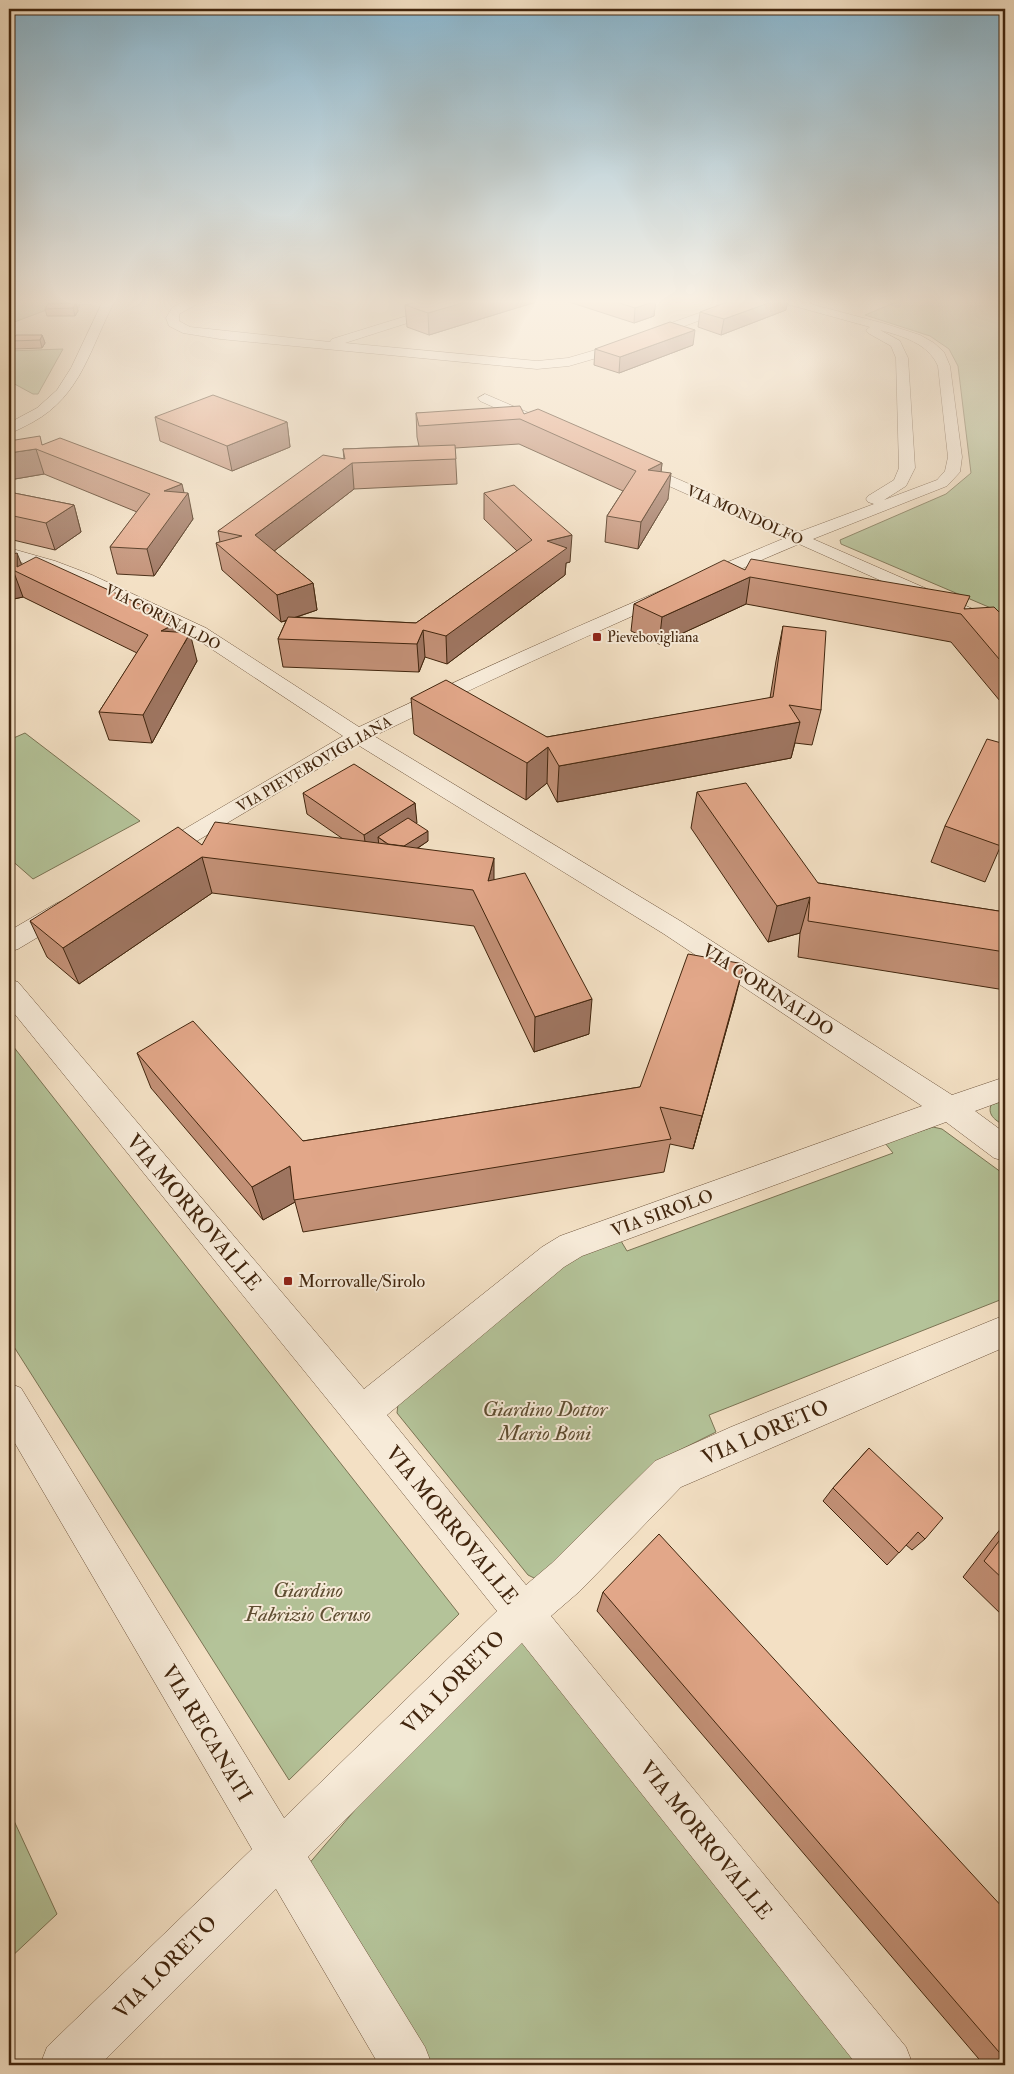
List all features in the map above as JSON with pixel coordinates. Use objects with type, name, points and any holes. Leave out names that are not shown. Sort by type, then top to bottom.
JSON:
[{"type":"street","points":[[9,429],[45,409],[57,398]]},
{"type":"street","points":[[485,398],[556,430]]},
{"type":"street","points":[[797,539],[896,487],[904,479],[907,468],[905,398]]},
{"type":"street","points":[[797,539],[942,483],[952,472],[954,465],[947,398]]},
{"type":"street","name":"VIA MONDOLFO","points":[[619,458],[797,539],[1005,630]]},
{"type":"street","name":"VIA PIEVEBOVIGLIANA","points":[[144,863],[358,736],[484,675],[638,606],[797,539]]},
{"type":"street","name":"VIA CORINALDO","points":[[9,553],[44,563],[86,579],[199,632],[358,736],[673,928],[950,1109],[1005,1149]]},
{"type":"street","points":[[9,943],[84,899]]},
{"type":"street","name":"VIA MORROVALLE","points":[[9,989],[362,1413],[888,2065]]},
{"type":"street","name":"VIA SIROLO","points":[[362,1413],[553,1257],[571,1246],[1005,1088]]},
{"type":"street","name":"VIA LORETO","points":[[65,2065],[523,1614],[566,1577],[668,1474],[744,1440],[1005,1331]]},
{"type":"street","name":"VIA RECANATI","points":[[9,1400],[407,2065]]},
{"type":"green space","points":[[962,398],[1005,398],[1005,614],[841,544],[840,540],[946,494],[971,473]]},
{"type":"green space","points":[[25,733],[140,821],[33,879],[9,858],[9,740]]},
{"type":"green space","name":"Giardino Fabrizio Ceruso","points":[[9,1041],[459,1614],[289,1780],[9,1339]]},
{"type":"green space","points":[[1005,1100],[1005,1126],[994,1118],[990,1109],[991,1105]]},
{"type":"green space","name":"Giardino Dottor Mario Boni","points":[[933,1127],[942,1129],[1005,1175],[1005,1298],[709,1415],[716,1432],[668,1456],[539,1577],[534,1578],[528,1575],[397,1413],[398,1404],[567,1261],[621,1241],[627,1251],[893,1153],[885,1143]]},
{"type":"green space","points":[[523,1614],[871,2065],[407,2065],[295,1880]]},
{"type":"green space","points":[[9,1810],[57,1914],[9,1959]]},
{"type":"building","points":[[206,398],[221,398],[287,422],[227,446],[155,417]]},
{"type":"building","points":[[520,406],[524,414],[538,409],[662,463],[648,470],[671,473],[641,522],[607,516],[636,471],[520,419],[419,426],[416,413]]},
{"type":"building","points":[[40,436],[42,445],[60,438],[182,484],[164,491],[188,493],[147,549],[110,547],[150,494],[36,449],[9,453],[9,441]]},
{"type":"building","points":[[455,445],[456,459],[352,463],[255,535],[313,583],[277,595],[216,543],[242,536],[218,531],[323,455],[345,459],[343,449]]},
{"type":"building","points":[[514,485],[572,535],[547,541],[567,548],[446,636],[423,630],[417,644],[278,639],[288,617],[416,623],[532,540],[484,493]]},
{"type":"building","points":[[9,492],[74,505],[46,523],[9,515]]},
{"type":"building","points":[[17,553],[17,567],[36,557],[179,622],[161,631],[190,633],[143,715],[99,712],[148,635],[13,570],[9,571],[9,555]]},
{"type":"building","points":[[751,559],[970,596],[964,609],[994,607],[1005,618],[1005,666],[961,614],[750,577],[662,617],[634,604],[724,560],[745,570]]},
{"type":"building","points":[[783,626],[826,631],[821,710],[789,705],[800,722],[559,766],[548,747],[527,763],[411,698],[446,680],[547,737],[773,697]]},
{"type":"building","points":[[987,739],[1005,744],[1005,836],[1001,846],[945,826]]},
{"type":"building","points":[[354,764],[415,803],[364,835],[303,793]]},
{"type":"building","points":[[746,783],[818,883],[1005,912],[1005,952],[808,921],[810,897],[777,906],[697,792]]},
{"type":"building","points":[[408,818],[428,831],[404,846],[388,844],[378,837]]},
{"type":"building","points":[[215,822],[494,858],[488,881],[525,873],[592,999],[535,1017],[473,890],[202,857],[63,948],[30,921],[178,827],[202,845]]},
{"type":"building","points":[[688,954],[744,964],[702,1116],[660,1107],[671,1139],[294,1200],[290,1166],[252,1187],[137,1053],[193,1021],[303,1141],[640,1087]]},
{"type":"building","points":[[869,1448],[943,1518],[925,1539],[918,1532],[899,1553],[833,1488]]},
{"type":"building","points":[[1005,1533],[1005,1581],[984,1561]]},
{"type":"building","points":[[659,1534],[1005,1910],[1005,2059],[603,1592]]},
{"type":"place","name":"Pievebovigliana","points":[[597,637]]},
{"type":"place","name":"Morrovalle/Sirolo","points":[[288,1281]]}]
